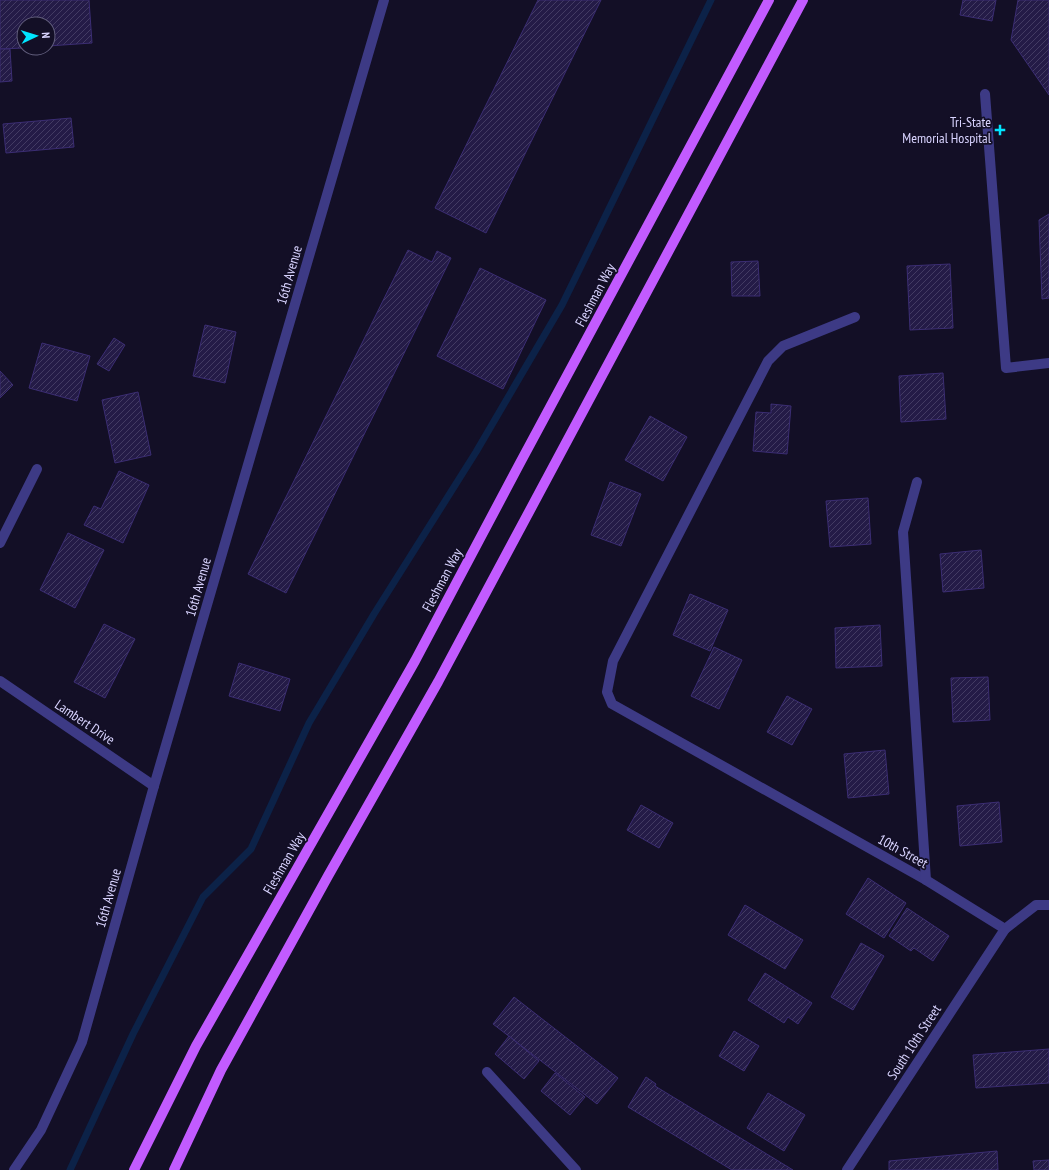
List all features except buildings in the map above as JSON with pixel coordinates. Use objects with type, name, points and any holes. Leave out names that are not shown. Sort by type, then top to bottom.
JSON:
[{"type":"main road","name":"Fleshman Way","points":[[134,1170],[196,1046],[415,661],[769,0]]},
{"type":"main road","points":[[174,1170],[221,1070],[328,876],[438,682],[803,0]]},
{"type":"street","name":"16th Avenue","points":[[14,1170],[41,1130],[82,1042],[154,786],[384,0]]},
{"type":"street","points":[[985,94],[1006,368],[1049,363]]},
{"type":"street","name":"10th Street","points":[[855,317],[783,346],[768,361],[613,661],[607,692],[612,704],[926,880],[1005,929]]},
{"type":"street","points":[[0,543],[37,469]]},
{"type":"street","points":[[917,482],[903,532],[926,880]]},
{"type":"street","name":"Lambert Drive","points":[[0,681],[154,786]]},
{"type":"street","points":[[1005,929],[1036,905],[1049,905]]},
{"type":"street","name":"South 10th Street","points":[[847,1170],[1005,929]]},
{"type":"street","points":[[487,1072],[576,1170]]},
{"type":"waterway","points":[[70,1170],[133,1034],[203,897],[251,849],[309,723],[374,614],[476,452],[562,305],[711,0]]},
{"type":"place","name":"Tri-State Memorial Hospital","points":[[1000,130]]}]
